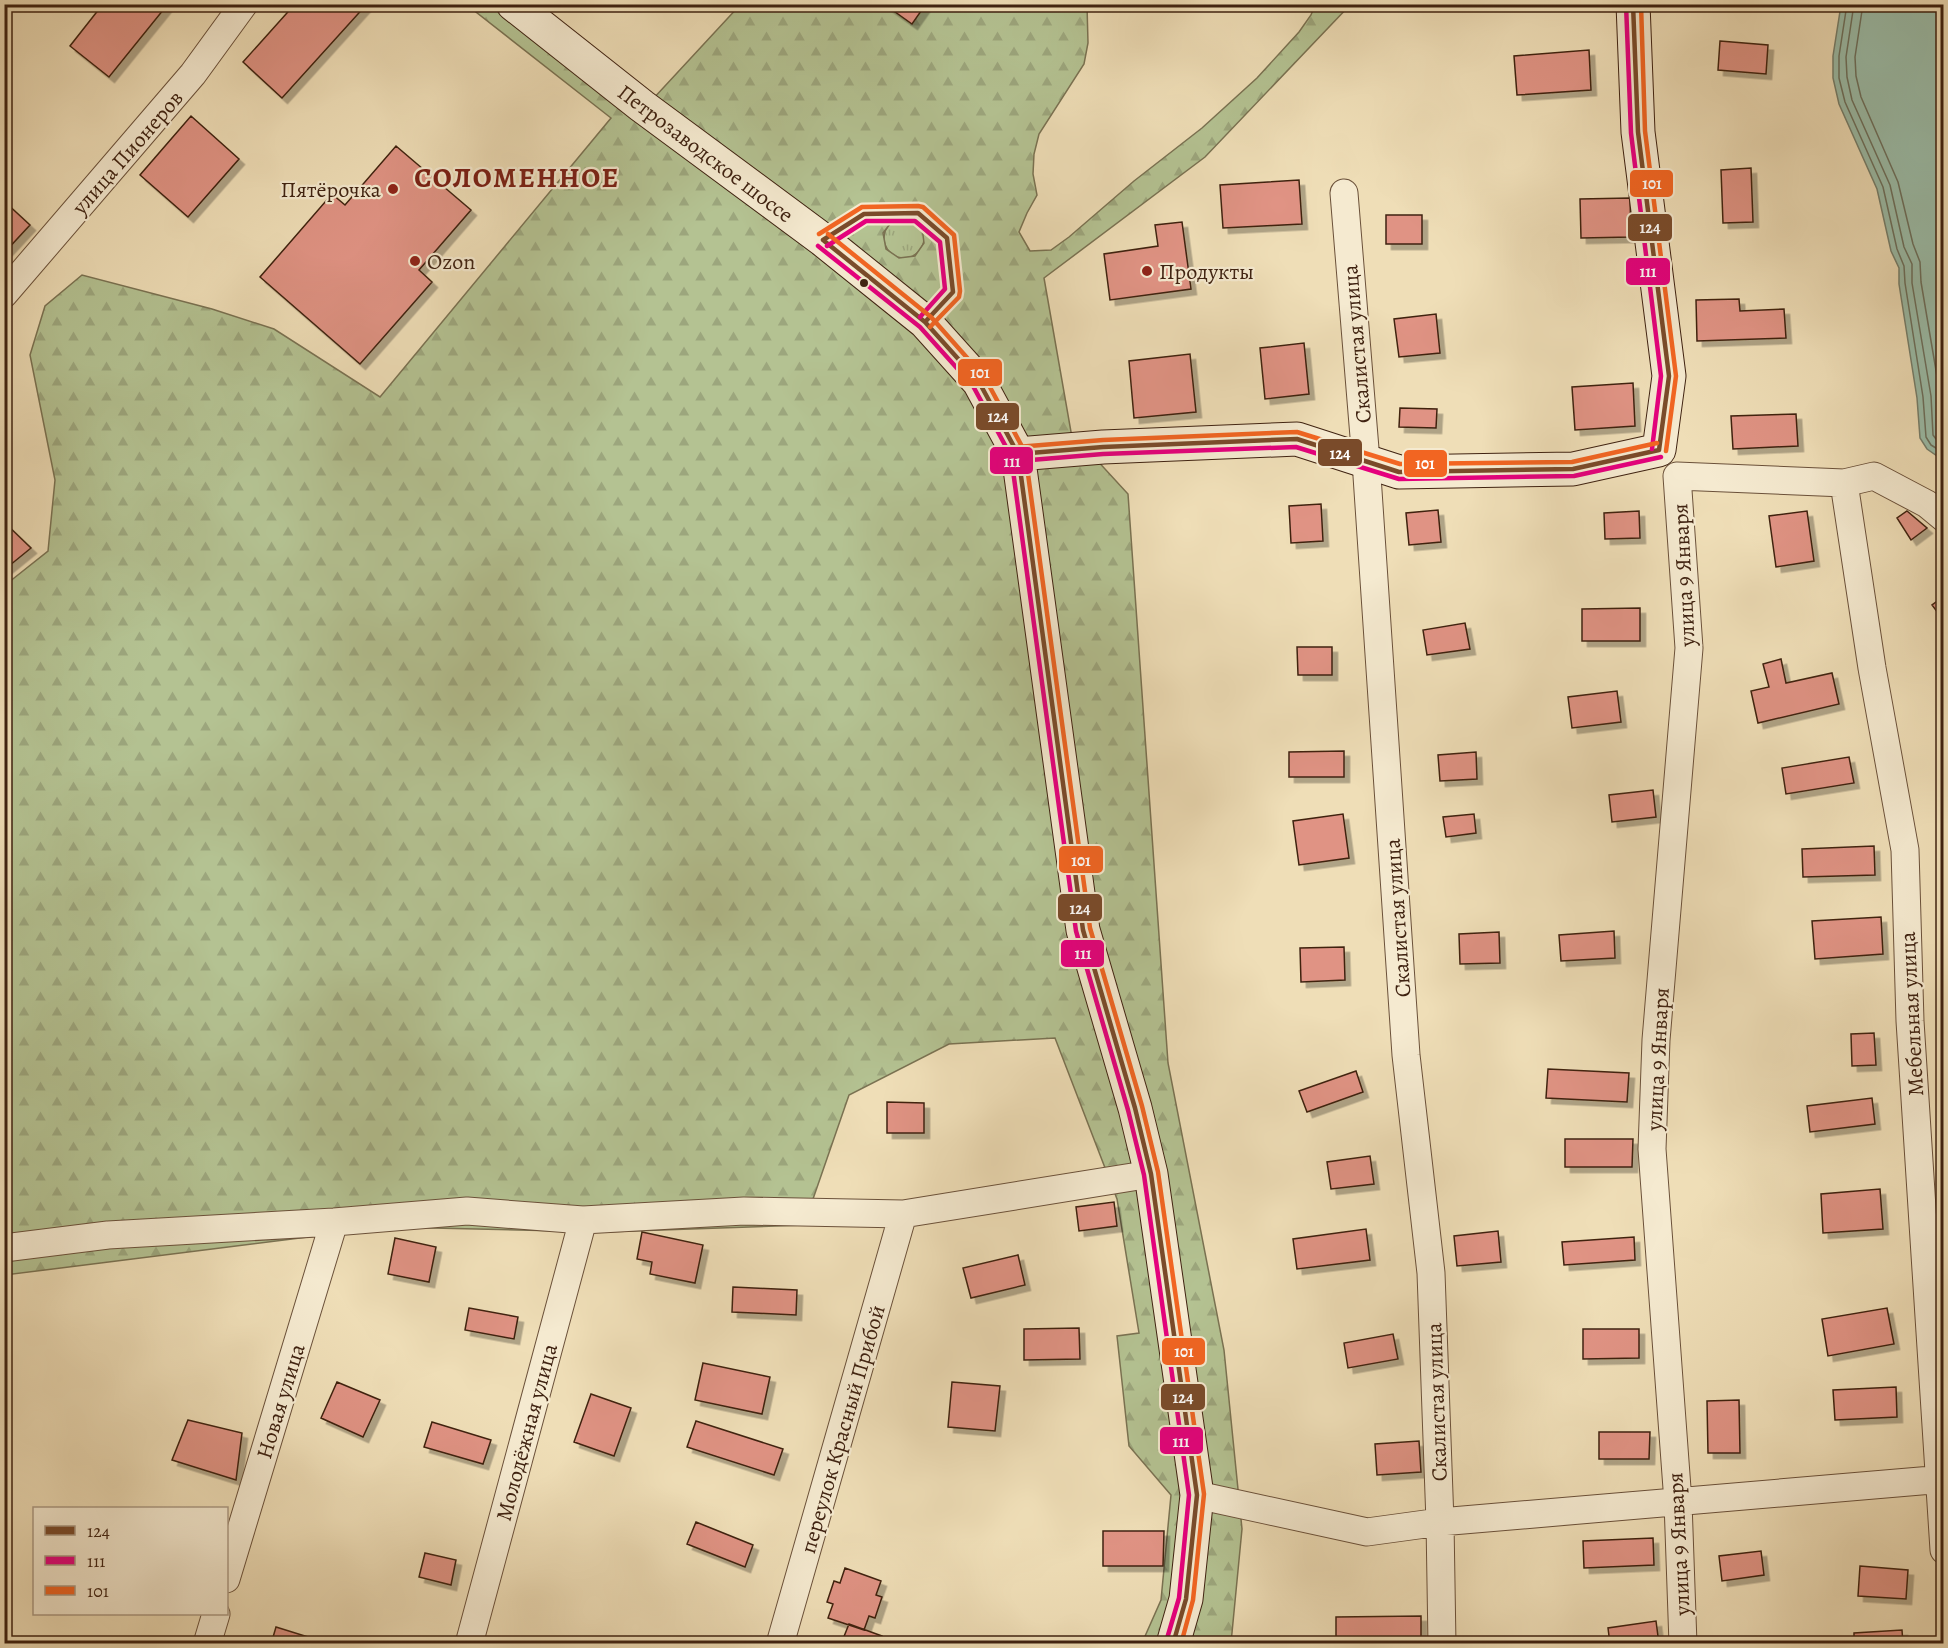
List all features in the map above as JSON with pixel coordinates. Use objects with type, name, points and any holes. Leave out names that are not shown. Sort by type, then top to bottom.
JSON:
[{"type":"street","name":"улица Пионеров","points":[[4,294],[193,74],[244,4]]},
{"type":"street","name":"Петрозаводское шоссе","points":[[513,4],[642,106],[823,240],[926,322],[979,381],[1018,454],[1083,930],[1135,1108],[1150,1174],[1197,1495],[1186,1599],[1173,1644]]},
{"type":"street","points":[[1633,4],[1638,132],[1669,376],[1659,450],[1677,476],[1844,483],[1874,476],[1928,504],[1944,518]]},
{"type":"street","name":"Скалистая улица","points":[[1344,193],[1366,461],[1406,1055],[1431,1273],[1442,1644]]},
{"type":"street","points":[[1018,454],[1103,447],[1297,439],[1399,472],[1573,469],[1659,450]]},
{"type":"street","name":"улица 9 Января","points":[[1677,476],[1689,648],[1656,1040],[1652,1149],[1678,1502],[1683,1644]]},
{"type":"street","name":"Мебельная улица","points":[[1844,483],[1872,668],[1905,850],[1910,1021],[1944,1550]]},
{"type":"street","points":[[4,1248],[108,1235],[334,1222],[467,1211],[583,1220],[744,1211],[903,1214],[1150,1174]]},
{"type":"street","name":"переулок Красный Прибой","points":[[780,1644],[903,1214]]},
{"type":"street","name":"Молодёжная улица","points":[[469,1644],[583,1220]]},
{"type":"street","name":"Новая улица","points":[[228,1572],[334,1222]]},
{"type":"street","points":[[1197,1495],[1367,1532],[1440,1522],[1941,1479]]},
{"type":"street","points":[[207,1644],[216,1615]]},
{"type":"green space","points":[[467,5],[532,5],[652,100],[740,5],[1087,5],[1088,43],[1084,64],[1039,134],[1034,154],[1033,174],[1037,195],[1019,232],[1030,251],[1051,250],[1202,128],[1257,78],[1299,32],[1315,5],[1350,5],[1205,157],[1044,278],[1071,432],[1128,494],[1168,1063],[1224,1350],[1242,1529],[1231,1643],[1142,1643],[1161,1600],[1171,1495],[1129,1446],[1117,1336],[1139,1333],[1117,1199],[1055,1038],[949,1044],[849,1095],[804,1225],[603,1232],[388,1227],[5,1275],[4,586],[48,551],[55,480],[30,355],[45,306],[82,275],[212,309],[274,329],[380,397],[611,118]],"holes":[[[909,217],[922,227],[924,243],[915,256],[899,258],[886,249],[883,233],[893,220]]]},
{"type":"green space","points":[[904,218],[912,219],[918,224],[923,230],[923,246],[918,252],[912,257],[904,258],[896,257],[890,252],[885,246],[884,238],[885,230],[890,224],[896,219]]},
{"type":"water","points":[[1841,5],[1943,5],[1943,460],[1927,449],[1920,438],[1917,398],[1899,284],[1899,268],[1891,251],[1877,189],[1839,104],[1833,78],[1833,56]]},
{"type":"building","points":[[103,4],[168,4],[109,77],[70,46]]},
{"type":"building","points":[[295,4],[367,4],[282,98],[243,62]]},
{"type":"building","points":[[884,4],[926,4],[912,24]]},
{"type":"building","points":[[1720,41],[1768,45],[1766,74],[1718,70]]},
{"type":"building","points":[[1589,50],[1591,90],[1517,95],[1514,56]]},
{"type":"building","points":[[191,116],[239,159],[188,217],[140,175]]},
{"type":"building","points":[[396,146],[471,210],[419,270],[432,282],[360,364],[260,277],[332,194],[345,205]]},
{"type":"building","points":[[1751,168],[1753,222],[1723,223],[1721,170]]},
{"type":"building","points":[[1299,180],[1302,224],[1223,228],[1220,185]]},
{"type":"building","points":[[1630,198],[1631,237],[1581,238],[1580,199]]},
{"type":"building","points":[[4,201],[30,225],[4,253]]},
{"type":"building","points":[[1386,215],[1422,215],[1422,244],[1386,244]]},
{"type":"building","name":"Продукты","points":[[1182,222],[1191,289],[1110,300],[1104,254],[1158,246],[1155,225]]},
{"type":"building","points":[[1739,299],[1740,311],[1784,309],[1786,338],[1697,341],[1696,300]]},
{"type":"building","points":[[1436,314],[1440,353],[1399,357],[1394,319]]},
{"type":"building","points":[[1304,343],[1309,394],[1265,399],[1260,348]]},
{"type":"building","points":[[1190,354],[1196,412],[1134,418],[1129,361]]},
{"type":"building","points":[[1633,383],[1635,426],[1575,430],[1572,387]]},
{"type":"building","points":[[1400,408],[1437,409],[1436,428],[1399,427]]},
{"type":"building","points":[[1796,414],[1798,446],[1733,449],[1731,416]]},
{"type":"building","points":[[1321,504],[1323,541],[1291,543],[1289,506]]},
{"type":"building","points":[[1438,510],[1441,542],[1409,545],[1406,513]]},
{"type":"building","points":[[1639,511],[1640,538],[1605,539],[1604,513]]},
{"type":"building","points":[[1807,511],[1814,561],[1776,567],[1769,516]]},
{"type":"building","points":[[1907,511],[1927,528],[1911,540],[1897,518]]},
{"type":"building","points":[[4,522],[31,548],[4,570]]},
{"type":"building","points":[[1944,598],[1944,621],[1932,605]]},
{"type":"building","points":[[1640,608],[1640,641],[1582,641],[1582,609]]},
{"type":"building","points":[[1465,623],[1470,649],[1427,655],[1423,630]]},
{"type":"building","points":[[1297,647],[1332,647],[1332,675],[1298,675]]},
{"type":"building","points":[[1781,659],[1786,683],[1832,673],[1839,704],[1758,723],[1751,691],[1769,687],[1763,664]]},
{"type":"building","points":[[1617,691],[1621,722],[1572,728],[1568,697]]},
{"type":"building","points":[[1344,751],[1344,777],[1289,777],[1289,752]]},
{"type":"building","points":[[1476,752],[1477,779],[1440,781],[1438,755]]},
{"type":"building","points":[[1849,757],[1854,783],[1786,794],[1782,768]]},
{"type":"building","points":[[1653,790],[1656,817],[1612,822],[1609,795]]},
{"type":"building","points":[[1343,814],[1349,858],[1299,865],[1293,821]]},
{"type":"building","points":[[1474,814],[1476,833],[1446,837],[1443,817]]},
{"type":"building","points":[[1874,846],[1875,875],[1803,877],[1802,849]]},
{"type":"building","points":[[1881,917],[1883,954],[1815,959],[1812,921]]},
{"type":"building","points":[[1614,931],[1615,958],[1561,961],[1559,935]]},
{"type":"building","points":[[1499,932],[1500,963],[1460,964],[1459,934]]},
{"type":"building","points":[[1344,947],[1345,980],[1301,982],[1300,948]]},
{"type":"building","points":[[1874,1033],[1876,1065],[1852,1066],[1851,1034]]},
{"type":"building","points":[[1548,1069],[1629,1073],[1627,1102],[1546,1098]]},
{"type":"building","points":[[1356,1071],[1363,1092],[1307,1112],[1299,1091]]},
{"type":"building","points":[[1872,1098],[1875,1124],[1810,1132],[1807,1106]]},
{"type":"building","points":[[887,1102],[924,1103],[924,1133],[887,1133]]},
{"type":"building","points":[[1565,1139],[1633,1139],[1632,1167],[1565,1167]]},
{"type":"building","points":[[1370,1156],[1374,1184],[1331,1189],[1327,1162]]},
{"type":"building","points":[[1880,1189],[1883,1229],[1823,1233],[1821,1194]]},
{"type":"building","points":[[1114,1202],[1117,1226],[1079,1231],[1076,1207]]},
{"type":"building","points":[[1366,1229],[1370,1260],[1297,1269],[1293,1239]]},
{"type":"building","points":[[1498,1231],[1501,1262],[1457,1266],[1454,1236]]},
{"type":"building","points":[[642,1232],[703,1245],[695,1283],[650,1274],[652,1262],[637,1259]]},
{"type":"building","points":[[1634,1237],[1635,1260],[1564,1265],[1562,1242]]},
{"type":"building","points":[[395,1238],[436,1247],[429,1282],[388,1274]]},
{"type":"building","points":[[1018,1255],[1025,1285],[971,1298],[963,1268]]},
{"type":"building","points":[[733,1287],[797,1290],[796,1315],[732,1312]]},
{"type":"building","points":[[469,1308],[518,1317],[514,1339],[465,1330]]},
{"type":"building","points":[[1887,1308],[1894,1344],[1828,1356],[1822,1319]]},
{"type":"building","points":[[1079,1328],[1080,1359],[1024,1360],[1024,1329]]},
{"type":"building","points":[[1583,1329],[1639,1329],[1639,1358],[1583,1359]]},
{"type":"building","points":[[1393,1334],[1398,1359],[1348,1368],[1344,1343]]},
{"type":"building","points":[[703,1363],[770,1377],[762,1414],[695,1400]]},
{"type":"building","points":[[337,1382],[380,1400],[363,1437],[321,1418]]},
{"type":"building","points":[[952,1382],[1000,1386],[995,1431],[948,1427]]},
{"type":"building","points":[[1896,1387],[1897,1417],[1835,1420],[1833,1390]]},
{"type":"building","points":[[591,1394],[631,1408],[614,1456],[574,1442]]},
{"type":"building","points":[[1739,1400],[1740,1453],[1708,1453],[1707,1401]]},
{"type":"building","points":[[188,1420],[242,1433],[236,1480],[172,1460]]},
{"type":"building","points":[[696,1421],[783,1449],[774,1475],[687,1447]]},
{"type":"building","points":[[432,1422],[491,1440],[483,1464],[424,1447]]},
{"type":"building","points":[[1599,1432],[1650,1432],[1649,1459],[1599,1459]]},
{"type":"building","points":[[1419,1441],[1421,1472],[1377,1475],[1375,1444]]},
{"type":"building","points":[[696,1522],[753,1545],[745,1567],[687,1544]]},
{"type":"building","points":[[1103,1531],[1164,1531],[1163,1566],[1103,1566]]},
{"type":"building","points":[[1653,1538],[1654,1565],[1584,1568],[1583,1541]]},
{"type":"building","points":[[1761,1551],[1764,1575],[1722,1581],[1719,1556]]},
{"type":"building","points":[[425,1553],[456,1560],[451,1585],[419,1577]]},
{"type":"building","points":[[1860,1566],[1908,1570],[1906,1599],[1858,1596]]},
{"type":"building","points":[[845,1568],[881,1581],[876,1595],[882,1597],[875,1618],[869,1616],[864,1630],[828,1618],[833,1604],[827,1602],[834,1581],[840,1583]]},
{"type":"building","points":[[1421,1616],[1421,1644],[1336,1644],[1336,1617]]},
{"type":"building","points":[[1656,1621],[1659,1644],[1610,1644],[1608,1628]]},
{"type":"building","points":[[849,1624],[882,1636],[879,1644],[841,1644]]},
{"type":"building","points":[[276,1627],[321,1641],[320,1644],[271,1644]]},
{"type":"building","points":[[1902,1630],[1903,1644],[1854,1644],[1854,1633]]},
{"type":"transit line","name":"111","points":[[1626,4],[1631,133],[1661,376],[1652,449]]},
{"type":"transit line","name":"124","points":[[1633,4],[1638,132],[1669,376],[1659,450]]},
{"type":"transit line","name":"101","points":[[1641,4],[1645,131],[1676,376],[1666,451]]},
{"type":"transit line","name":"101","points":[[819,234],[862,207],[923,207],[954,235],[960,291],[959,297],[930,327]]},
{"type":"transit line","name":"124","points":[[823,240],[864,214],[918,213],[947,238],[953,292],[925,322]]},
{"type":"transit line","name":"111","points":[[827,246],[866,221],[915,221],[940,242],[945,289],[920,317]]},
{"type":"transit line","name":"101","points":[[828,234],[931,317],[985,378],[1025,452],[1090,928],[1142,1106],[1158,1172],[1204,1494],[1193,1600],[1181,1644]]},
{"type":"transit line","name":"124","points":[[823,240],[925,322],[979,382],[1018,454],[1083,930],[1135,1108],[1151,1174],[1197,1495],[1186,1599],[1173,1644]]},
{"type":"transit line","name":"111","points":[[818,246],[920,327],[973,386],[1011,456],[1076,931],[1128,1110],[1144,1175],[1189,1495],[1179,1598],[1166,1642]]},
{"type":"transit line","name":"101","points":[[1017,447],[1103,440],[1297,432],[1400,464],[1572,462],[1657,443]]},
{"type":"transit line","name":"124","points":[[1018,454],[1103,447],[1297,439],[1399,472],[1573,469],[1659,450]]},
{"type":"transit line","name":"111","points":[[1019,461],[1103,454],[1296,447],[1399,479],[1574,476],[1661,457]]},
{"type":"place","name":"Пятёрочка","points":[[393,189]]},
{"type":"place","name":"Ozon","points":[[415,261]]},
{"type":"place","name":"Продукты","points":[[1147,271]]},
{"type":"district","name":"СОЛОМЕННОЕ","points":[[517,177]]}]
